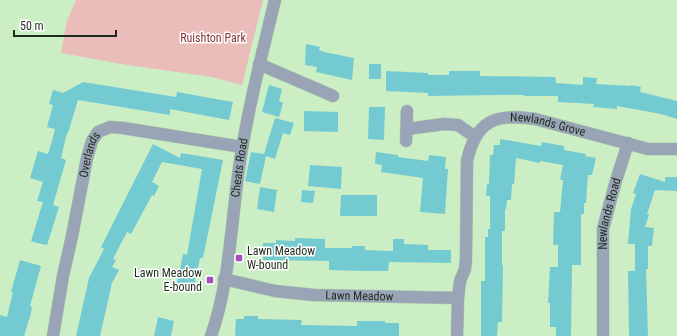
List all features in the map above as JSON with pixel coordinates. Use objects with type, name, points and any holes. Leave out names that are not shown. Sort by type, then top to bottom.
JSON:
[{"type":"street","name":"Cheats Road","points":[[211,336],[224,279],[242,147],[250,102],[275,0]]},
{"type":"street","points":[[259,64],[333,96]]},
{"type":"street","points":[[407,111],[406,135],[444,124],[458,124],[475,138]]},
{"type":"street","name":"Newlands Grove","points":[[458,298],[460,281],[466,259],[467,161],[470,146],[483,127],[492,121],[506,117],[518,116],[555,123],[628,144]]},
{"type":"street","name":"Overlands","points":[[53,336],[63,276],[87,158],[92,141],[98,132],[110,127],[123,128],[242,147]]},
{"type":"street","points":[[628,144],[648,149],[677,149]]},
{"type":"street","name":"Newlands Road","points":[[603,336],[603,230],[615,184],[628,144]]},
{"type":"street","name":"Lawn Meadow","points":[[224,279],[275,291],[314,295],[458,298]]},
{"type":"street","points":[[457,336],[458,298]]},
{"type":"green space","name":"Ruishton Park","points":[[76,0],[263,0],[242,85],[212,77],[121,64],[61,53],[67,20]]},
{"type":"building","points":[[306,44],[320,47],[319,50],[324,52],[354,58],[352,80],[316,72],[317,67],[305,65]]},
{"type":"building","points":[[369,64],[381,64],[381,79],[369,79]]},
{"type":"building","points":[[386,71],[428,73],[428,75],[449,75],[449,71],[480,71],[480,76],[555,77],[556,83],[583,85],[583,77],[597,78],[596,84],[630,85],[641,87],[640,92],[677,101],[677,119],[661,114],[617,106],[617,109],[593,107],[594,104],[558,102],[558,96],[428,96],[428,93],[386,91]]},
{"type":"building","points":[[83,82],[176,97],[177,92],[233,102],[229,120],[170,109],[170,115],[78,100],[67,133],[61,158],[66,160],[53,205],[59,207],[47,245],[37,243],[31,241],[43,202],[37,201],[43,182],[30,178],[38,151],[48,154],[52,141],[55,129],[47,127],[53,105],[49,104],[53,90],[63,93]]},
{"type":"building","points":[[269,85],[282,89],[279,101],[283,103],[279,117],[262,112]]},
{"type":"building","points":[[369,107],[385,107],[384,140],[368,139]]},
{"type":"building","points":[[304,111],[338,112],[338,132],[304,131]]},
{"type":"building","points":[[275,118],[294,123],[290,135],[283,133],[275,159],[266,156],[260,184],[245,181],[251,152],[264,154]]},
{"type":"building","points":[[500,139],[541,146],[542,142],[564,146],[564,150],[586,154],[585,156],[596,158],[592,175],[588,175],[586,203],[584,203],[584,214],[581,214],[581,265],[572,265],[571,336],[556,336],[556,327],[550,327],[550,303],[548,303],[550,267],[558,267],[558,245],[553,245],[554,212],[560,212],[563,180],[560,180],[563,165],[540,161],[540,163],[516,158],[511,200],[507,200],[505,209],[505,231],[502,231],[502,322],[498,322],[497,336],[481,336],[481,281],[485,281],[485,237],[488,237],[488,229],[490,229],[490,196],[486,196],[487,184],[489,184],[490,155],[493,155],[494,145],[500,145]]},
{"type":"building","points":[[153,144],[180,158],[181,153],[223,160],[203,258],[200,258],[194,286],[177,283],[183,254],[187,255],[202,169],[162,162],[152,182],[159,186],[154,196],[152,195],[131,234],[127,232],[113,259],[116,260],[112,267],[119,270],[112,283],[100,336],[76,336],[89,278],[104,249],[101,247]]},
{"type":"building","points":[[376,152],[428,161],[429,155],[446,157],[445,169],[448,169],[445,214],[420,212],[423,178],[381,172],[382,165],[375,164]]},
{"type":"building","points":[[310,165],[342,167],[341,189],[308,186]]},
{"type":"building","points":[[640,174],[665,182],[665,177],[677,177],[677,191],[655,190],[647,214],[649,215],[645,227],[654,228],[652,246],[648,246],[648,269],[646,269],[648,336],[629,336],[628,271],[635,271],[635,244],[628,244],[631,209],[636,194],[633,193]]},
{"type":"building","points":[[260,187],[277,190],[274,212],[257,209]]},
{"type":"building","points":[[302,190],[315,191],[313,203],[301,202]]},
{"type":"building","points":[[341,195],[377,195],[377,216],[340,216]]},
{"type":"building","points":[[295,238],[325,239],[325,248],[352,248],[352,246],[365,246],[365,250],[393,251],[393,239],[404,239],[404,244],[428,245],[428,250],[451,250],[451,263],[389,262],[388,271],[365,271],[329,270],[329,261],[263,260],[263,243],[276,243],[276,240],[295,241]]},
{"type":"building","points":[[20,260],[41,266],[30,306],[32,307],[31,313],[24,336],[0,336],[0,315],[7,317],[13,292],[11,292]]},
{"type":"building","points":[[244,316],[258,316],[258,319],[302,320],[301,325],[357,326],[357,321],[385,321],[385,323],[399,323],[399,336],[235,336],[236,319],[244,319]]},
{"type":"building","points":[[158,317],[174,321],[171,336],[154,336]]},
{"type":"place","name":"Lawn Meadow W-bound","points":[[239,258]]},
{"type":"place","name":"Lawn Meadow E-bound","points":[[210,280]]}]
